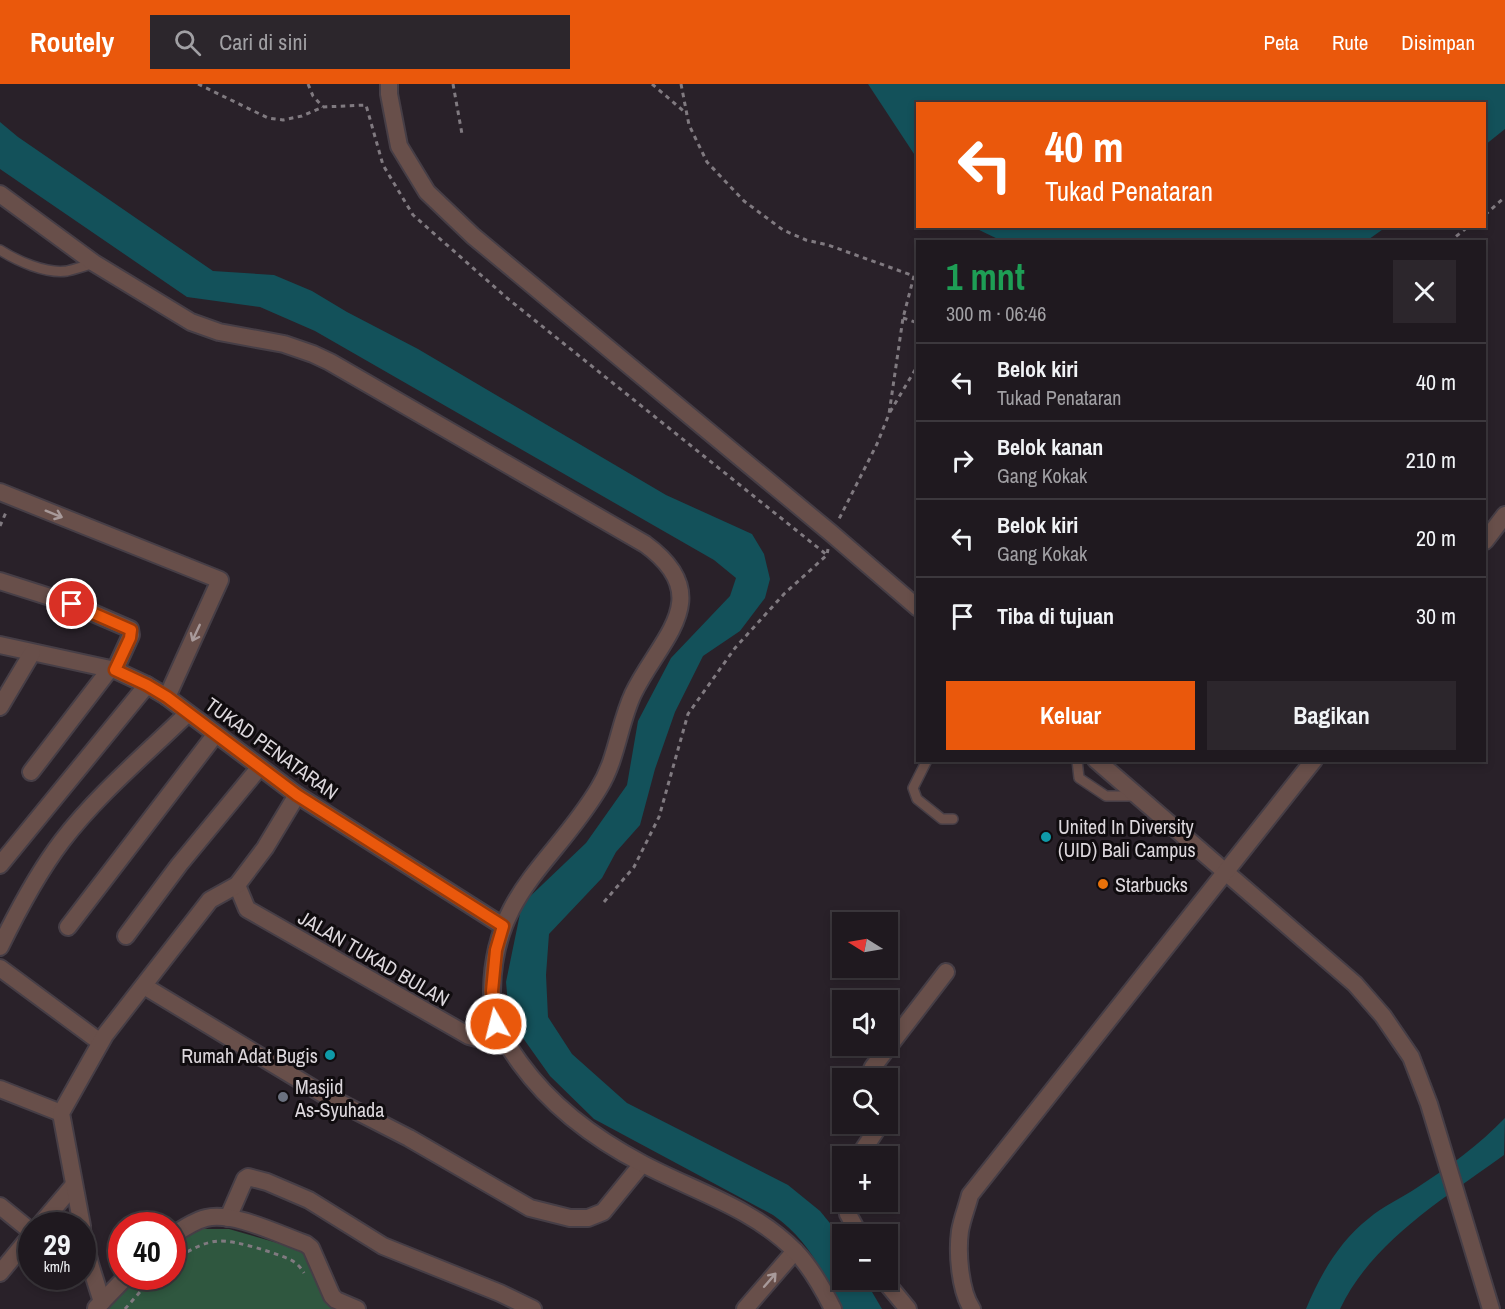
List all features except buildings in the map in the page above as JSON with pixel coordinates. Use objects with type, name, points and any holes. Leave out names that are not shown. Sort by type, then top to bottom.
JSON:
[{"type":"street","points":[[389,84],[399,146],[428,192],[473,236],[916,606]]},
{"type":"street","points":[[0,194],[94,263],[175,313],[204,328],[284,344],[330,362],[645,544],[656,552],[674,573],[680,597],[674,626],[633,694],[605,777],[585,811],[523,887],[503,926],[496,950],[492,991],[496,1024],[508,1046],[530,1076],[562,1109],[642,1164],[732,1205],[754,1219],[795,1251],[833,1309]]},
{"type":"street","points":[[0,492],[220,580],[167,697]]},
{"type":"street","points":[[1486,540],[1505,515]]},
{"type":"street","points":[[0,581],[72,604],[130,629],[132,633],[113,670],[31,772]]},
{"type":"street","name":"TUKAD PENATARAN","points":[[0,645],[113,670],[147,685],[167,697],[297,795],[503,926]]},
{"type":"street","points":[[0,707],[32,653]]},
{"type":"street","points":[[0,865],[147,685]]},
{"type":"street","points":[[0,947],[35,879],[63,841],[100,799],[187,714]]},
{"type":"street","points":[[68,927],[215,735]]},
{"type":"street","points":[[1097,762],[1354,984],[1383,1016],[1411,1057],[1429,1104],[1491,1309]]},
{"type":"street","points":[[972,1309],[966,1299],[960,1260],[960,1232],[970,1195],[1312,762]]},
{"type":"street","points":[[126,936],[179,866],[260,768]]},
{"type":"street","points":[[79,1212],[61,1113],[100,1042],[210,900],[237,885],[265,848],[297,795]]},
{"type":"street","name":"JALAN TUKAD BULAN","points":[[237,885],[246,909],[469,1036],[508,1046]]},
{"type":"street","points":[[0,968],[100,1042]]},
{"type":"street","points":[[873,1068],[946,972]]},
{"type":"street","points":[[144,986],[321,1093],[409,1138],[530,1208],[570,1218],[588,1218],[603,1212],[642,1164]]},
{"type":"street","points":[[0,1089],[61,1113]]},
{"type":"street","points":[[228,1218],[245,1179],[248,1177],[267,1182],[309,1200],[383,1246],[500,1293],[533,1309]]},
{"type":"street","points":[[51,1212],[73,1186]]},
{"type":"street","points":[[0,1206],[18,1221]]},
{"type":"street","points":[[186,1227],[206,1218],[228,1218],[306,1244],[332,1296],[357,1309]]},
{"type":"street","points":[[0,1273],[18,1250]]},
{"type":"street","points":[[745,1309],[795,1251]]},
{"type":"street","points":[[96,1290],[99,1306]]},
{"type":"street","points":[[99,1306],[114,1290]]},
{"type":"street","points":[[893,1290],[909,1309]]},
{"type":"lane","points":[[0,250],[9,256],[51,271],[65,271],[94,263]]},
{"type":"lane","points":[[926,762],[913,788],[916,799],[942,819],[954,819]]},
{"type":"lane","points":[[1077,762],[1079,778],[1106,795],[1137,796]]},
{"type":"path","points":[[198,84],[268,118],[283,120],[302,116],[323,107],[366,105],[383,165],[413,215],[507,298],[826,555]]},
{"type":"path","points":[[308,84],[313,96],[323,107]]},
{"type":"path","points":[[453,84],[462,134]]},
{"type":"path","points":[[652,84],[687,114]]},
{"type":"path","points":[[1486,214],[1505,197]]},
{"type":"path","points":[[1452,240],[1466,228]]},
{"type":"path","points":[[903,318],[916,322]]},
{"type":"path","points":[[889,414],[916,368]]},
{"type":"path","points":[[186,1252],[217,1241],[233,1241],[291,1260],[306,1276]]},
{"type":"path","points":[[125,1309],[142,1290]]},
{"type":"green space","points":[[199,1229],[229,1229],[302,1250],[341,1309],[104,1309],[123,1290],[186,1290],[186,1238]]},
{"type":"water","points":[[868,84],[1505,84],[1505,129],[1486,144],[1486,102],[916,102],[916,157]]},
{"type":"water","points":[[0,122],[18,137],[213,271],[274,275],[312,291],[418,349],[666,495],[752,534],[764,554],[770,579],[765,598],[740,631],[703,656],[675,712],[655,769],[640,825],[616,852],[602,878],[549,934],[546,975],[548,1017],[572,1054],[627,1103],[788,1185],[820,1211],[832,1226],[832,1290],[805,1246],[773,1215],[594,1119],[550,1076],[523,1038],[508,1005],[506,982],[522,904],[586,843],[627,785],[638,721],[671,658],[730,596],[736,578],[714,560],[315,331],[260,307],[187,297],[0,169]]},
{"type":"water","points":[[975,228],[1385,228],[1368,240],[1000,240]]},
{"type":"water","points":[[1505,1118],[1504,1155],[1435,1205],[1390,1242],[1371,1262],[1340,1309],[1306,1309],[1331,1260],[1358,1228],[1380,1210],[1453,1163]]},
{"type":"water","points":[[832,1290],[871,1290],[882,1309],[843,1309]]},
{"type":"place","name":"United In Diversity (UID) Bali Campus","points":[[1046,837]]},
{"type":"place","name":"Starbucks","points":[[1103,884]]},
{"type":"place","name":"Rumah Adat Bugis","points":[[330,1055]]},
{"type":"place","name":"Masjid As-Syuhada","points":[[283,1097]]},
{"type":"route","points":[[72,604],[131,630],[130,638],[115,670],[167,697],[297,795],[503,926],[496,950],[492,991],[496,1024]]}]
